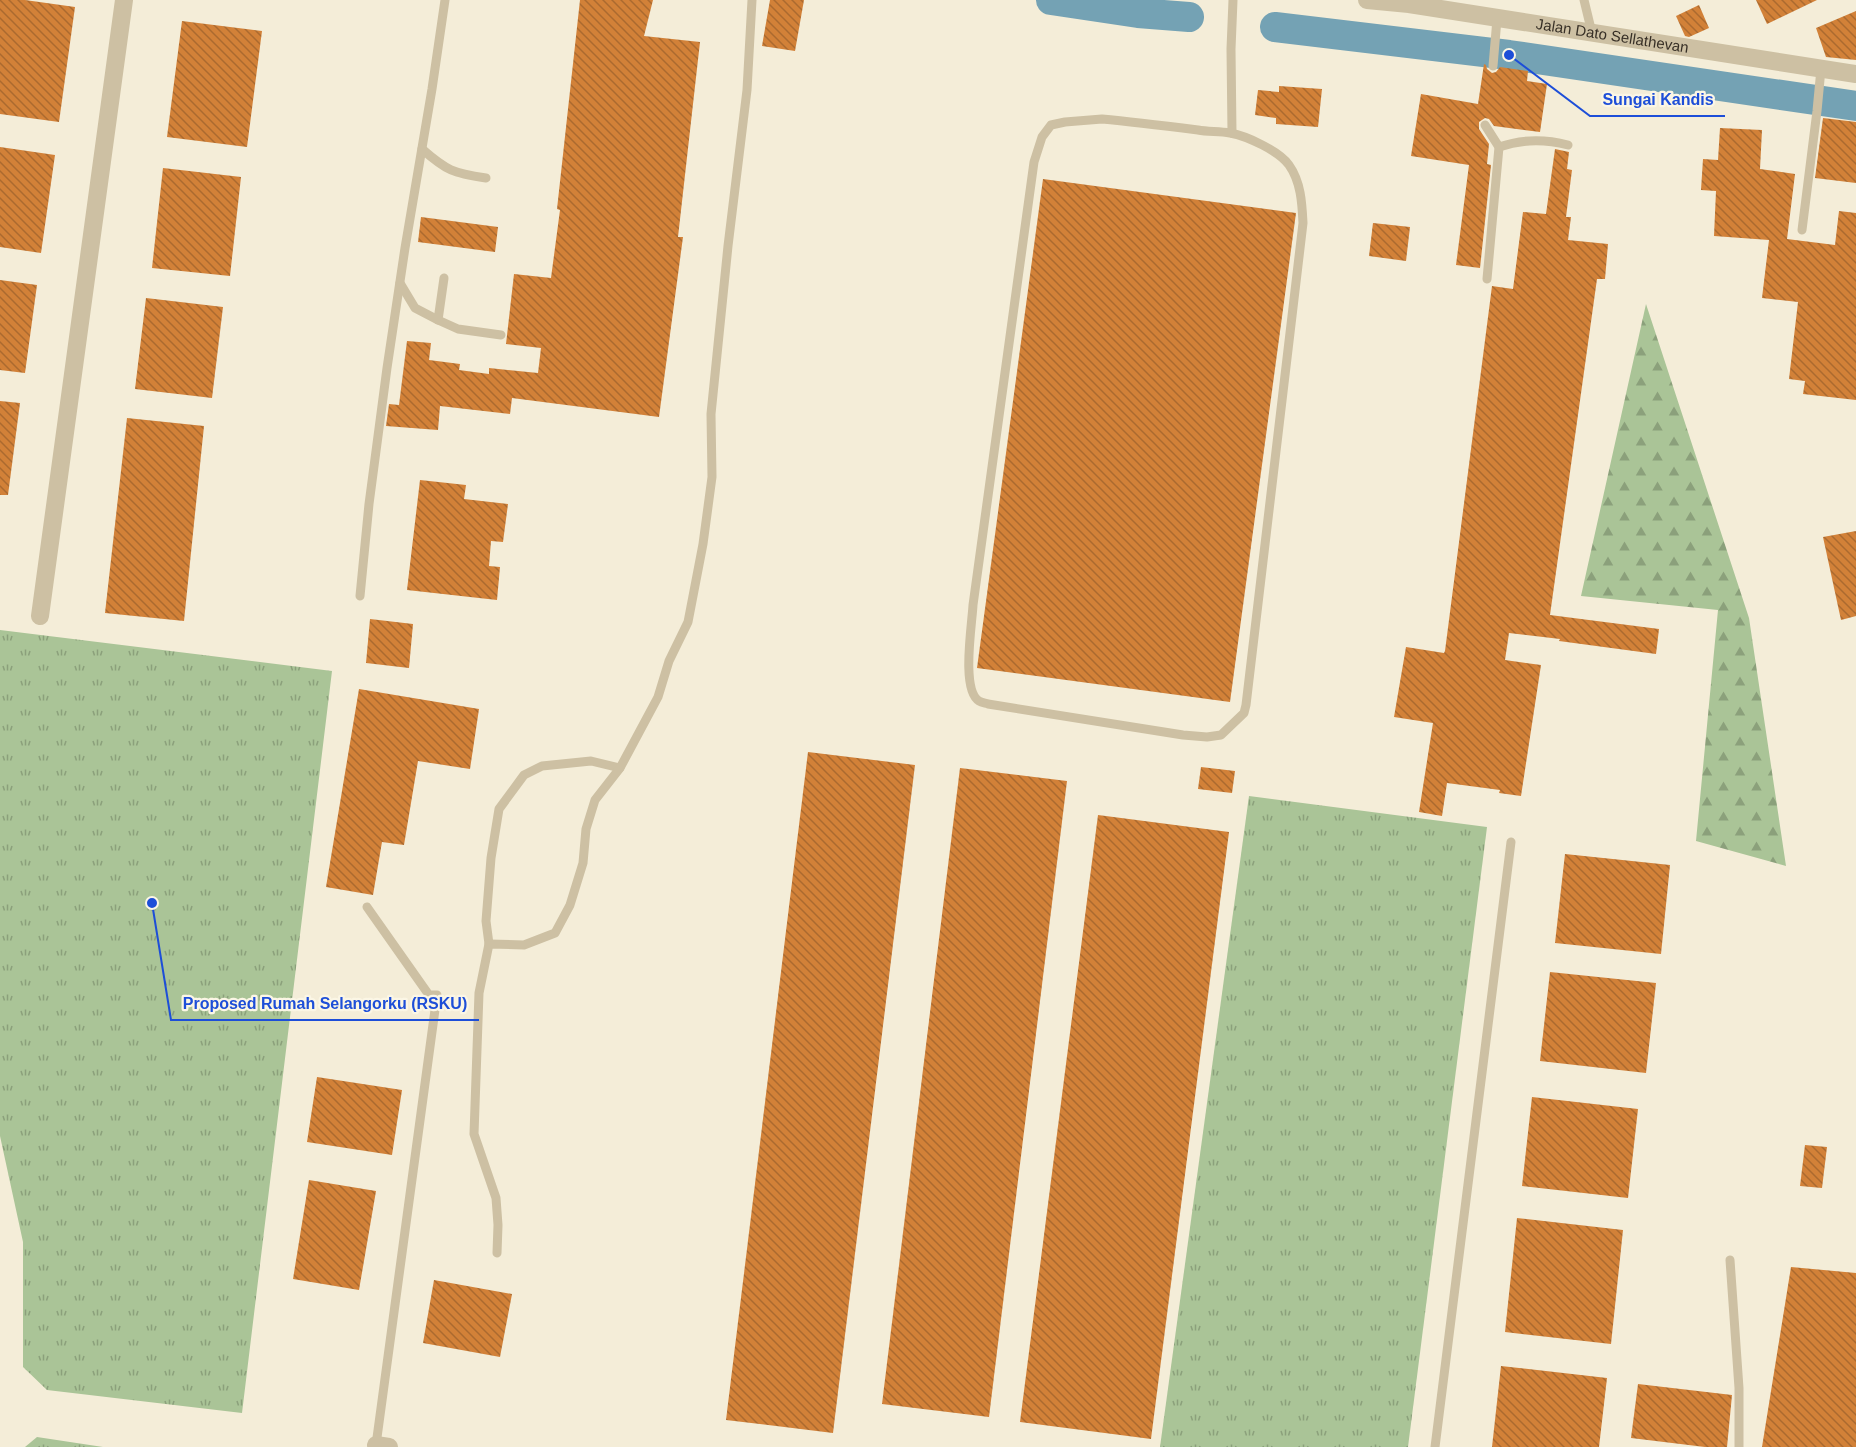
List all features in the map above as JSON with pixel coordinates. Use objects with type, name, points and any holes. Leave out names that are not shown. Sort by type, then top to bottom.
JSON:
[{"type":"street","points":[[40,616],[124,0]]},
{"type":"street","name":"Jalan Dato Sellathevan","points":[[1367,0],[1408,2],[1497,19],[1856,74]]},
{"type":"lane","points":[[360,597],[369,504],[400,283],[445,0]]},
{"type":"lane","points":[[489,944],[524,945],[555,933],[570,906],[583,863],[586,829],[595,800],[620,768],[658,697],[669,661],[688,622],[703,544],[712,477],[711,414],[747,90],[752,0]]},
{"type":"lane","points":[[1232,134],[1233,0]]},
{"type":"lane","points":[[1584,0],[1592,33]]},
{"type":"lane","points":[[1493,63],[1497,19]]},
{"type":"lane","points":[[1802,230],[1821,69]]},
{"type":"lane","points":[[1102,119],[1232,134],[1263,145],[1289,165],[1302,199],[1303,223],[1244,713],[1221,735],[1207,737],[978,701],[972,692],[968,675],[973,605],[1034,162],[1042,137],[1051,125],[1102,119]]},
{"type":"lane","points":[[1485,125],[1499,147],[1487,279]]},
{"type":"lane","points":[[1499,147],[1515,141],[1534,140],[1568,144]]},
{"type":"lane","points":[[422,149],[453,172],[486,178]]},
{"type":"lane","points":[[438,320],[444,278]]},
{"type":"lane","points":[[400,283],[415,308],[438,320],[458,329],[501,335]]},
{"type":"lane","points":[[497,1253],[496,1198],[474,1134],[479,993],[489,944],[486,921],[491,858],[499,809],[524,774],[542,766],[591,761],[620,768]]},
{"type":"lane","points":[[1435,1447],[1511,842]]},
{"type":"lane","points":[[367,908],[429,995],[437,995],[383,1446]]},
{"type":"lane","points":[[1730,1260],[1739,1388],[1739,1447]]},
{"type":"green space","points":[[1646,304],[1749,618],[1786,866],[1696,841],[1718,610],[1581,596]]},
{"type":"green space","points":[[0,630],[332,671],[242,1413],[47,1390],[23,1367],[23,1242],[0,1136]]},
{"type":"green space","points":[[1249,796],[1487,827],[1408,1447],[1160,1447]]},
{"type":"green space","points":[[37,1437],[103,1447],[25,1447]]},
{"type":"building","points":[[0,0],[25,0],[75,7],[59,122],[0,114]]},
{"type":"building","points":[[580,0],[653,0],[644,36],[700,42],[678,237],[683,237],[659,417],[512,398],[510,414],[440,406],[438,430],[386,426],[389,404],[399,405],[407,341],[431,343],[429,360],[460,364],[459,370],[489,374],[489,368],[538,373],[541,348],[506,344],[514,274],[551,278],[560,210],[557,209]]},
{"type":"building","points":[[770,0],[804,0],[795,51],[762,46]]},
{"type":"building","points":[[1756,0],[1817,0],[1767,24]]},
{"type":"building","points":[[1699,5],[1709,28],[1689,37],[1685,36],[1676,16]]},
{"type":"building","points":[[1856,11],[1856,60],[1826,57],[1816,28]]},
{"type":"building","points":[[182,21],[262,31],[247,147],[167,137]]},
{"type":"building","points":[[1484,64],[1492,73],[1500,67],[1528,71],[1527,81],[1547,84],[1540,132],[1494,126],[1489,119],[1485,118],[1479,122],[1479,129],[1489,144],[1487,164],[1491,165],[1480,268],[1456,265],[1469,165],[1411,156],[1421,94],[1478,104]]},
{"type":"building","points":[[1279,86],[1322,89],[1318,127],[1276,124],[1276,118],[1255,115],[1258,90],[1279,92]]},
{"type":"building","points":[[1823,118],[1856,122],[1856,183],[1815,178]]},
{"type":"building","points":[[1720,128],[1762,130],[1760,169],[1795,174],[1787,239],[1835,245],[1839,211],[1856,213],[1856,400],[1803,394],[1805,381],[1789,379],[1798,302],[1762,298],[1769,240],[1714,236],[1716,191],[1701,190],[1703,159],[1718,160]]},
{"type":"building","points":[[0,147],[55,155],[41,253],[0,247]]},
{"type":"building","points":[[1555,149],[1569,152],[1567,169],[1572,170],[1566,217],[1571,217],[1568,240],[1608,244],[1605,279],[1597,279],[1550,615],[1659,629],[1656,654],[1509,633],[1505,660],[1541,665],[1521,796],[1499,793],[1500,790],[1447,783],[1442,816],[1419,812],[1433,723],[1394,717],[1406,647],[1444,653],[1445,651],[1492,286],[1513,289],[1523,212],[1546,214]]},
{"type":"building","points":[[163,168],[241,177],[230,276],[152,268]]},
{"type":"building","points":[[1043,179],[1296,213],[1230,702],[977,668]]},
{"type":"building","points":[[421,217],[498,227],[495,252],[418,242]]},
{"type":"building","points":[[1373,223],[1410,227],[1406,261],[1369,256]]},
{"type":"building","points":[[0,280],[37,285],[25,373],[0,370]]},
{"type":"building","points":[[146,298],[223,307],[212,398],[135,389]]},
{"type":"building","points":[[0,401],[20,403],[8,495],[0,495]]},
{"type":"building","points":[[127,418],[204,426],[184,621],[105,613]]},
{"type":"building","points":[[420,480],[466,485],[464,499],[508,504],[503,542],[491,541],[489,566],[500,567],[497,600],[407,590]]},
{"type":"building","points":[[1856,531],[1856,616],[1841,620],[1823,537]]},
{"type":"building","points":[[370,619],[413,624],[409,668],[366,663]]},
{"type":"building","points":[[359,689],[479,709],[470,769],[418,761],[404,845],[382,842],[373,895],[326,887]]},
{"type":"building","points":[[808,752],[915,765],[833,1433],[726,1420]]},
{"type":"building","points":[[1201,767],[1235,771],[1232,793],[1198,789]]},
{"type":"building","points":[[960,768],[1067,781],[989,1417],[882,1404]]},
{"type":"building","points":[[1098,815],[1229,832],[1151,1439],[1020,1422]]},
{"type":"building","points":[[1565,854],[1670,865],[1661,954],[1555,943]]},
{"type":"building","points":[[1550,972],[1656,983],[1646,1073],[1540,1061]]},
{"type":"building","points":[[317,1077],[402,1090],[392,1155],[307,1142]]},
{"type":"building","points":[[1532,1097],[1638,1109],[1628,1198],[1522,1186]]},
{"type":"building","points":[[1805,1145],[1827,1147],[1822,1188],[1800,1186]]},
{"type":"building","points":[[309,1180],[376,1191],[359,1290],[293,1279]]},
{"type":"building","points":[[1517,1218],[1623,1230],[1611,1344],[1505,1332]]},
{"type":"building","points":[[1791,1267],[1856,1273],[1856,1447],[1762,1447]]},
{"type":"building","points":[[434,1280],[512,1294],[500,1357],[423,1343]]},
{"type":"building","points":[[1501,1366],[1607,1378],[1599,1447],[1492,1447]]},
{"type":"building","points":[[1638,1384],[1732,1395],[1727,1447],[1705,1447],[1631,1438]]},
{"type":"waterway","points":[[1051,0],[1138,13],[1189,17]]},
{"type":"waterway","points":[[1275,27],[1509,55],[1856,106]]},
{"type":"place","name":"Sungai Kandis","points":[[1509,55]]},
{"type":"place","name":"Proposed Rumah Selangorku (RSKU)","points":[[152,903]]}]
